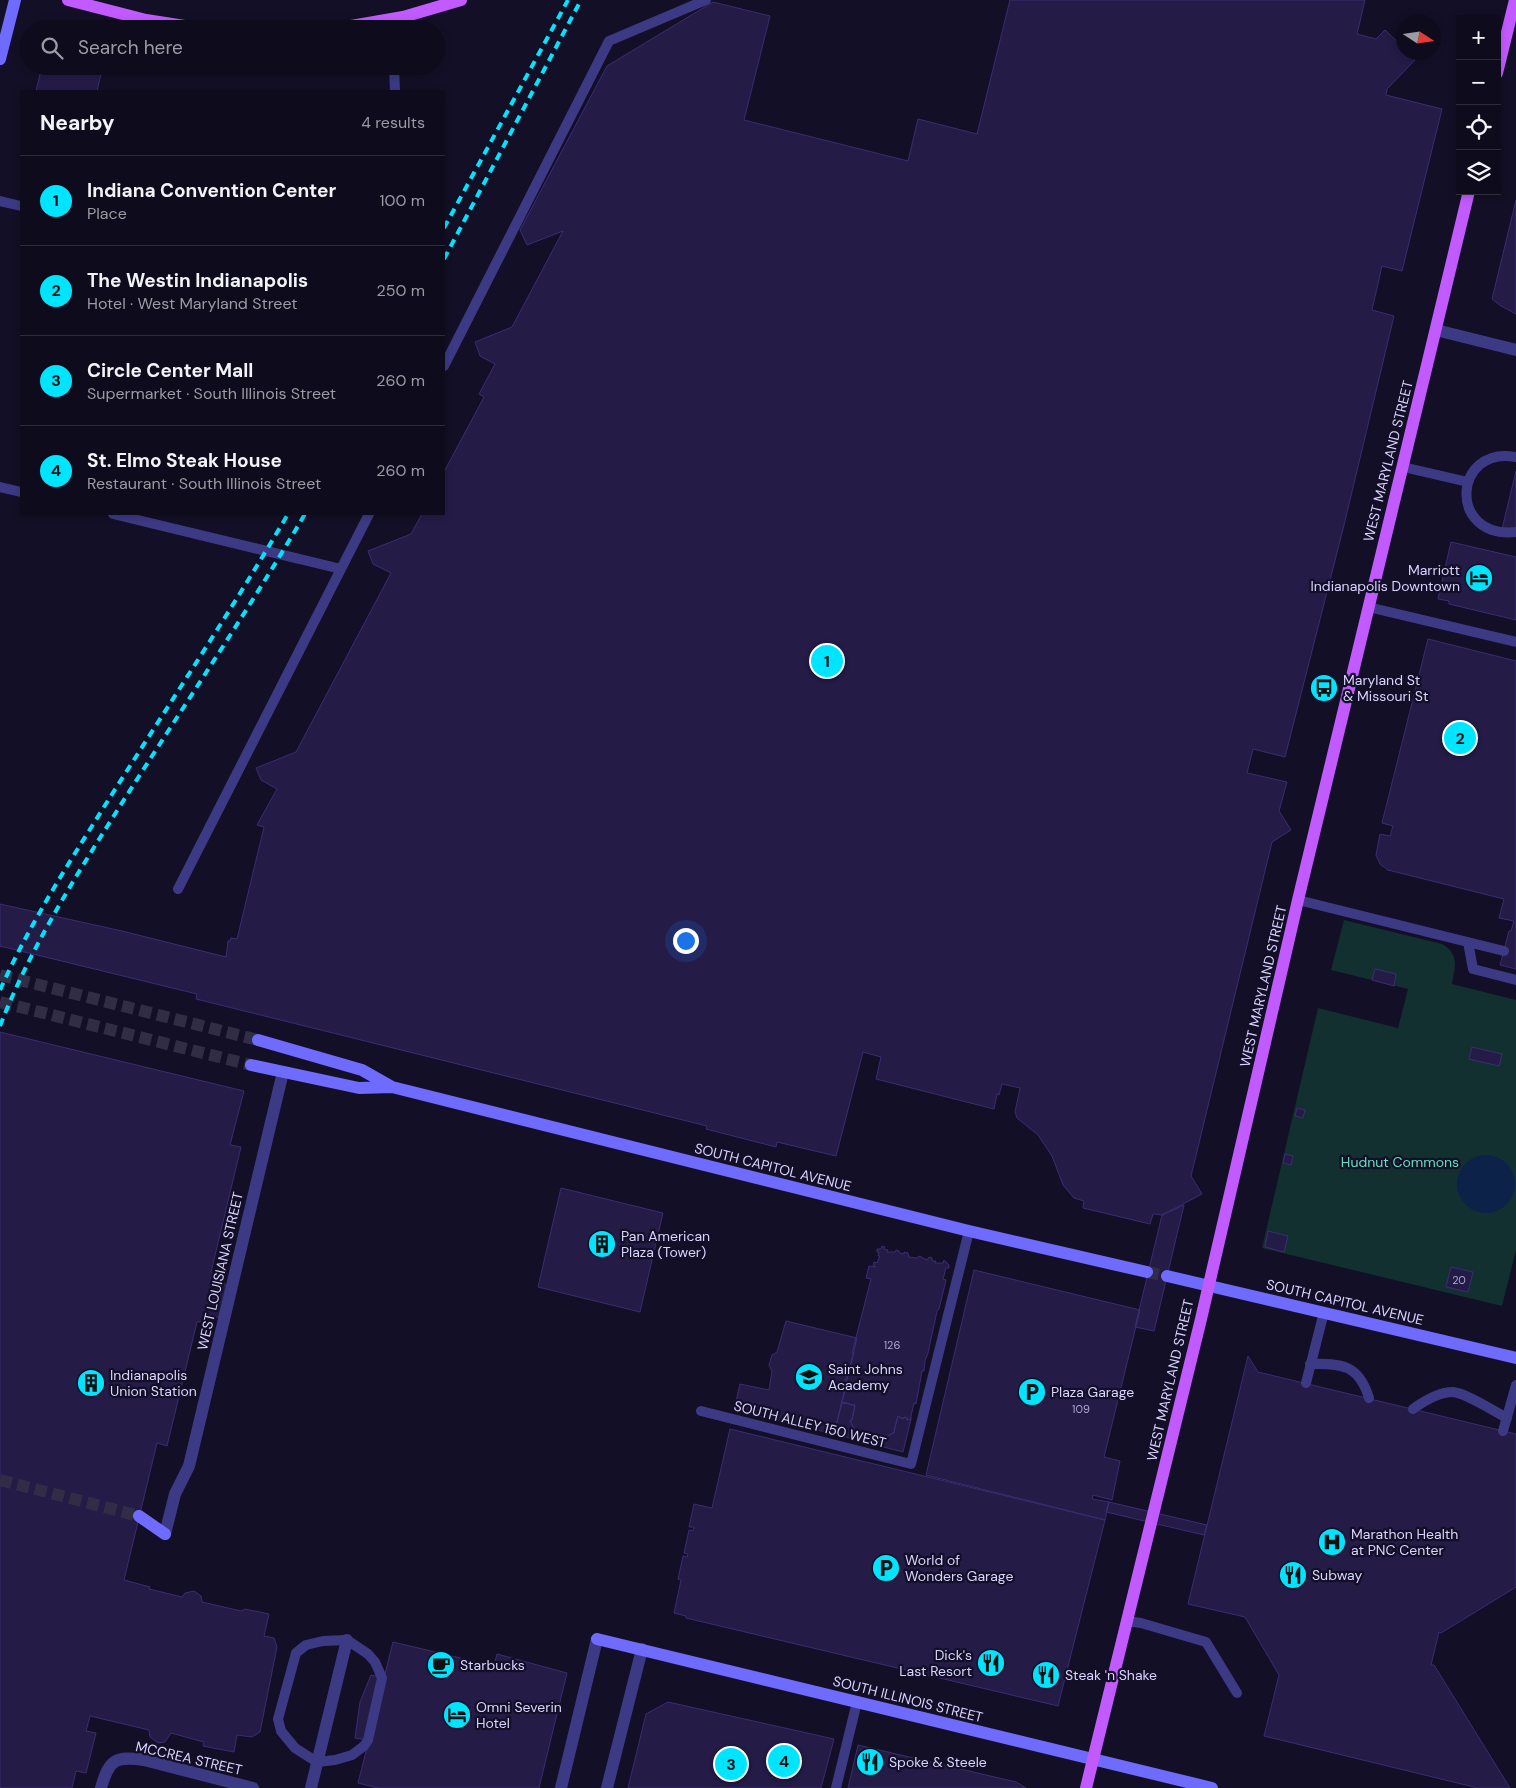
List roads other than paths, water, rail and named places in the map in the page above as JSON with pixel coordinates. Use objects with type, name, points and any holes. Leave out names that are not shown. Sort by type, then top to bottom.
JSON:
[{"type":"main road","points":[[0,59],[15,0]]},
{"type":"main road","points":[[68,0],[146,20]]},
{"type":"main road","points":[[404,20],[461,0]]},
{"type":"main road","points":[[1500,60],[1514,0]]},
{"type":"main road","name":"WEST MARYLAND STREET","points":[[1086,1788],[1208,1286],[1298,900],[1468,195]]},
{"type":"main road","name":"SOUTH CAPITOL AVENUE","points":[[258,1040],[362,1070],[392,1087],[969,1231],[1147,1272]]},
{"type":"main road","name":"SOUTH CAPITOL AVENUE","points":[[251,1065],[358,1088],[392,1087]]},
{"type":"main road","name":"SOUTH CAPITOL AVENUE","points":[[1167,1276],[1516,1358]]},
{"type":"main road","points":[[139,1516],[165,1534]]},
{"type":"main road","name":"SOUTH ILLINOIS STREET","points":[[598,1639],[1212,1788]]},
{"type":"street","points":[[1436,330],[1516,350]]},
{"type":"street","name":"WEST LOUISIANA STREET","points":[[165,1534],[175,1494],[189,1466],[283,1072]]},
{"type":"street","points":[[561,1788],[598,1639]]},
{"type":"street","points":[[310,1788],[346,1640]]},
{"type":"street","points":[[607,1788],[642,1649]]},
{"type":"street","name":"MCCREA STREET","points":[[101,1788],[108,1768],[112,1763],[118,1759],[129,1758],[144,1760],[253,1788]]},
{"type":"lane","points":[[445,364],[609,41],[706,0]]},
{"type":"lane","points":[[394,75],[395,90]]},
{"type":"lane","points":[[0,201],[20,206]]},
{"type":"lane","points":[[1516,457],[1506,455],[1494,456],[1483,462],[1474,470],[1468,482],[1466,494],[1468,506],[1474,518],[1483,526],[1494,532],[1516,532]]},
{"type":"lane","points":[[1402,468],[1468,482]]},
{"type":"lane","points":[[0,487],[20,492]]},
{"type":"lane","points":[[117,515],[341,569]]},
{"type":"lane","points":[[178,889],[368,515]]},
{"type":"lane","points":[[1368,608],[1516,642]]},
{"type":"lane","points":[[1298,900],[1504,951]]},
{"type":"lane","points":[[1468,942],[1473,969],[1516,980]]},
{"type":"lane","name":"SOUTH ALLEY 150 WEST","points":[[701,1411],[911,1464],[969,1231]]},
{"type":"lane","points":[[1306,1383],[1324,1312]]},
{"type":"lane","points":[[1310,1364],[1343,1366],[1356,1373],[1364,1384],[1369,1398]]},
{"type":"lane","points":[[1503,1431],[1516,1385]]},
{"type":"lane","points":[[1413,1409],[1427,1399],[1453,1392],[1470,1398],[1507,1418]]},
{"type":"lane","points":[[1127,1621],[1206,1642],[1238,1693]]},
{"type":"lane","points":[[346,1640],[368,1654],[375,1662],[382,1678],[368,1740],[364,1746],[352,1755],[335,1760],[317,1762],[295,1748],[281,1731],[278,1719],[296,1653],[306,1645],[323,1641],[346,1640]]},
{"type":"lane","points":[[836,1788],[857,1702]]},
{"type":"water","points":[[1486,1155],[1497,1157],[1510,1168],[1515,1184],[1513,1195],[1502,1208],[1486,1213],[1475,1211],[1462,1200],[1457,1184],[1459,1173],[1470,1160]]},
{"type":"tunnel","points":[[0,975],[258,1040]]},
{"type":"tunnel","points":[[0,1002],[251,1065]]},
{"type":"tunnel","points":[[1147,1272],[1167,1276]]},
{"type":"tunnel","points":[[0,1480],[139,1516]]},
{"type":"railway","points":[[445,226],[568,0]]},
{"type":"railway","points":[[445,257],[581,0]]},
{"type":"railway","points":[[0,990],[37,916],[65,869],[222,622],[287,515]]},
{"type":"railway","points":[[0,1026],[24,971],[67,891],[259,590],[304,515]]},
{"type":"place","name":"Marriott Indianapolis Downtown","points":[[1479,578]]},
{"type":"place","name":"Indiana Convention Center","points":[[827,661]]},
{"type":"place","name":"Maryland St & Missouri St","points":[[1324,688]]},
{"type":"place","name":"The Westin Indianapolis","points":[[1460,738]]},
{"type":"place","name":"Pan American Plaza (Tower)","points":[[602,1244]]},
{"type":"place","name":"Saint Johns Academy","points":[[809,1377]]},
{"type":"place","name":"Indianapolis Union Station","points":[[91,1383]]},
{"type":"place","name":"Plaza Garage","points":[[1032,1392]]},
{"type":"place","name":"Marathon Health at PNC Center","points":[[1332,1542]]},
{"type":"place","name":"World of Wonders Garage","points":[[886,1568]]},
{"type":"place","name":"Subway","points":[[1293,1575]]},
{"type":"place","name":"Dick's Last Resort","points":[[991,1663]]},
{"type":"place","name":"Starbucks","points":[[441,1665]]},
{"type":"place","name":"Steak 'n Shake","points":[[1046,1675]]},
{"type":"place","name":"Omni Severin Hotel","points":[[457,1715]]},
{"type":"place","name":"St. Elmo Steak House","points":[[784,1761]]},
{"type":"place","name":"Spoke & Steele","points":[[870,1762]]},
{"type":"place","name":"Circle Center Mall","points":[[731,1764]]},
{"type":"park label","name":"Hudnut Commons","points":[[1400,1162]]}]
